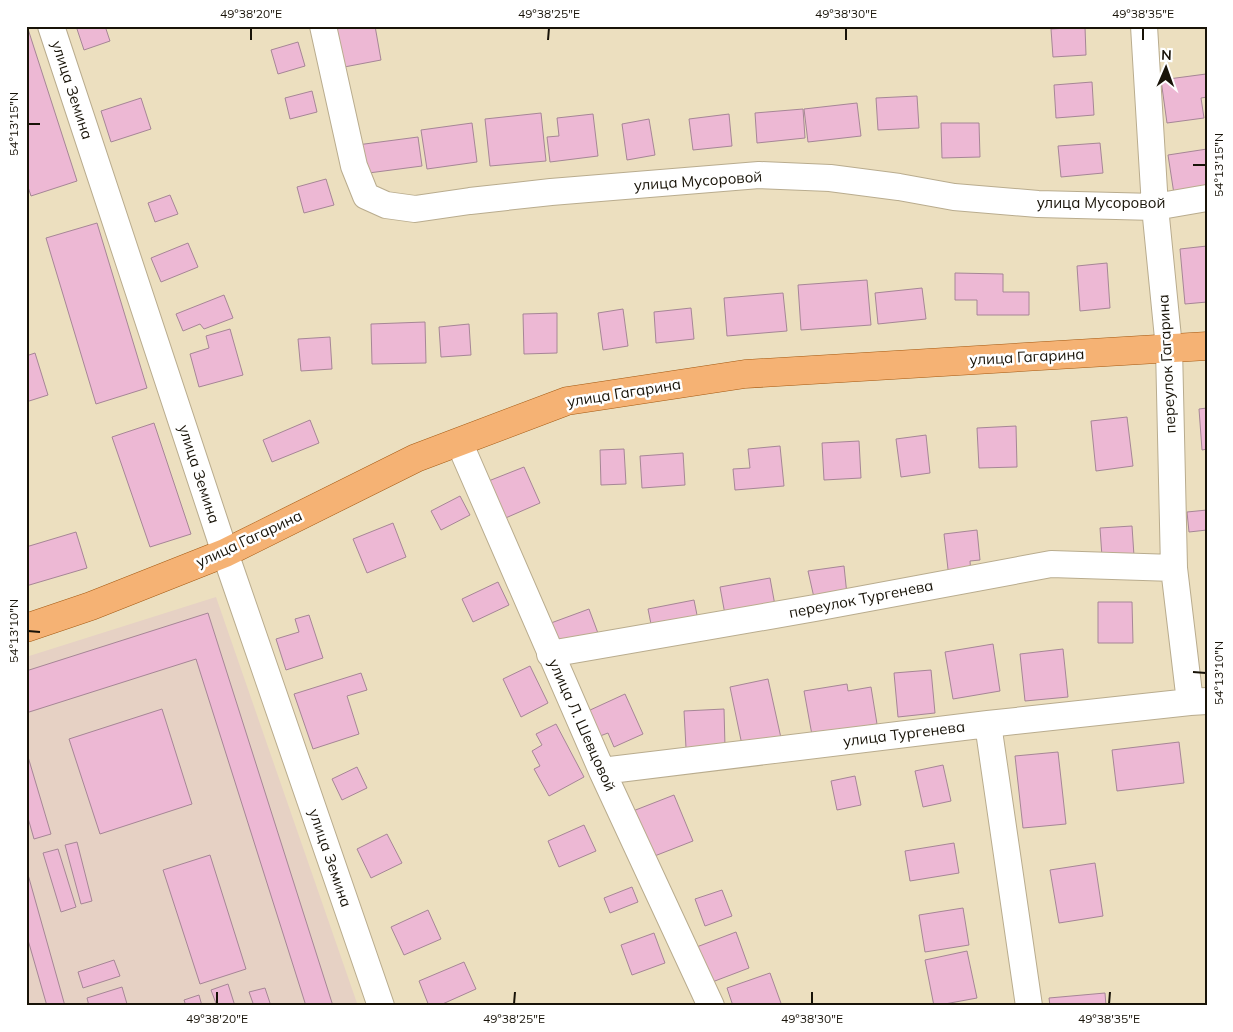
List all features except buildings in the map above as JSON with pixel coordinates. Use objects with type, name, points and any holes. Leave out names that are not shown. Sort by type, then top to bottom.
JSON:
[{"type":"main road","name":"улица Гагарина","points":[[26,628],[91,606],[225,553],[416,458],[567,401],[745,374],[1207,346]]},
{"type":"street","name":"улица Земина","points":[[51,26],[225,553],[381,1006]]},
{"type":"street","name":"улица Мусоровой","points":[[323,26],[354,166],[366,196],[386,205],[415,209],[551,192],[759,175],[830,178],[954,197],[1038,204],[1155,207],[1207,198]]},
{"type":"street","name":"переулок Гагарина","points":[[1144,26],[1155,207],[1169,348],[1174,568],[1199,701]]},
{"type":"street","name":"улица Л. Шевцовой","points":[[459,442],[602,771],[711,1006]]},
{"type":"street","name":"переулок Тургенева","points":[[550,654],[815,608],[1051,564],[1174,568]]},
{"type":"street","name":"улица Тургенева","points":[[602,771],[988,724],[1199,701]]},
{"type":"street","points":[[988,724],[1030,1006]]},
{"type":"shaded area","points":[[216,597],[358,1006],[26,1006],[26,657]]}]
